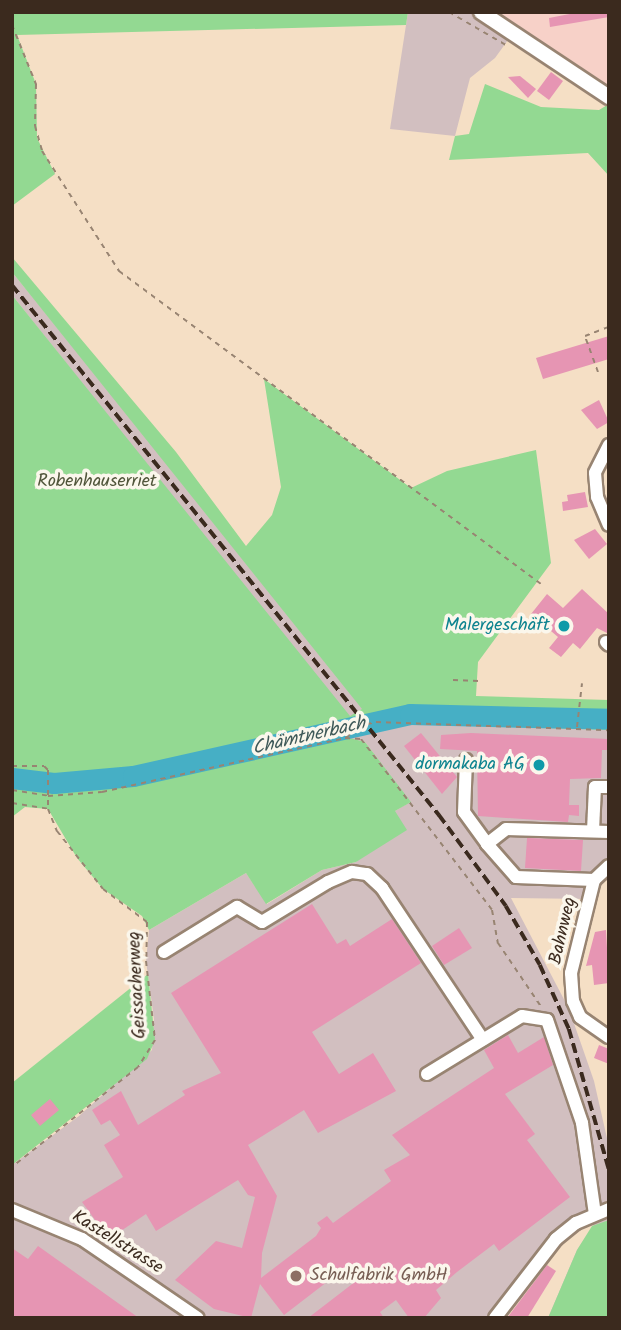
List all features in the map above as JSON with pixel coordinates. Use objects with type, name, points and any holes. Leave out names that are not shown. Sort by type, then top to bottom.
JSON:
[{"type":"main road","points":[[481,12],[609,97]]},
{"type":"street","points":[[609,445],[595,473],[597,497],[609,525]]},
{"type":"street","points":[[466,760],[464,812],[487,845],[516,877],[594,880]]},
{"type":"street","points":[[593,831],[595,787],[609,787]]},
{"type":"street","points":[[487,845],[506,829],[609,832]]},
{"type":"street","name":"Bahnweg","points":[[609,866],[594,880],[571,973],[573,1001],[580,1017],[609,1037]]},
{"type":"street","points":[[164,952],[237,906],[262,922],[328,882],[352,873],[367,874],[382,888],[483,1040]]},
{"type":"street","points":[[427,1074],[522,1016],[547,1020],[582,1123],[595,1214]]},
{"type":"street","points":[[495,1318],[537,1258],[566,1230],[609,1209]]},
{"type":"street","name":"Kastellstrasse","points":[[12,1210],[82,1239],[198,1318]]},
{"type":"path","points":[[12,25],[36,84],[35,125],[42,151],[119,271],[541,584]]},
{"type":"path","points":[[598,372],[585,336],[609,327]]},
{"type":"path","points":[[453,680],[479,681]]},
{"type":"path","points":[[577,729],[582,683]]},
{"type":"path","points":[[345,738],[357,727],[376,722],[609,730]]},
{"type":"path","points":[[12,790],[48,796],[147,783],[345,738],[365,742],[492,909],[499,943],[547,1020]]},
{"type":"path","name":"Geissacherweg","points":[[12,766],[44,766],[49,776],[48,809],[57,831],[103,889],[142,916],[149,930],[146,961],[154,1019],[152,1050],[79,1116],[12,1167]]},
{"type":"path","points":[[12,803],[48,809]]},
{"type":"shaded area","points":[[408,12],[481,12],[513,33],[495,58],[470,78],[455,136],[390,129]]},
{"type":"shaded area","points":[[481,12],[609,12],[609,97]]},
{"type":"shaded area","points":[[12,272],[363,709],[350,717],[303,661],[12,295]]},
{"type":"shaded area","points":[[376,722],[609,730],[609,866],[589,899],[511,898],[569,1009],[594,1081],[609,1147],[609,1318],[548,1318],[577,1250],[595,1223],[595,1215],[576,1223],[495,1318],[12,1318],[12,1165],[79,1116],[152,1050],[154,1019],[146,961],[149,930],[246,873],[267,904],[322,870],[356,862],[395,811],[410,802],[365,742],[345,738],[357,727]]},
{"type":"green space","points":[[12,12],[408,12],[406,25],[17,35],[36,84],[37,138],[55,174],[12,206]]},
{"type":"green space","points":[[485,84],[541,107],[599,110],[609,104],[609,176],[588,153],[449,160],[455,136],[469,134]]},
{"type":"green space","name":"Robenhauserriet","points":[[12,257],[176,452],[246,546],[272,515],[281,487],[264,379],[411,488],[447,471],[536,450],[551,563],[478,662],[476,696],[609,700],[609,730],[376,722],[357,727],[346,737],[365,742],[411,802],[395,811],[407,830],[356,862],[322,870],[266,904],[246,873],[149,930],[142,916],[103,889],[77,858],[48,809],[25,807],[12,817],[12,295],[350,716],[362,709],[12,272]]},
{"type":"green space","points":[[148,974],[155,1040],[147,1059],[12,1165],[12,1083]]},
{"type":"green space","points":[[609,1220],[609,1318],[548,1318],[577,1250],[592,1226]]},
{"type":"building","points":[[580,12],[608,12],[609,17],[550,27],[549,18]]},
{"type":"building","points":[[551,72],[563,81],[549,100],[537,91]]},
{"type":"building","points":[[520,76],[536,89],[528,98],[508,77]]},
{"type":"building","points":[[609,336],[609,359],[543,379],[536,358]]},
{"type":"building","points":[[599,400],[609,422],[597,429],[581,410]]},
{"type":"building","points":[[585,492],[588,507],[563,511],[562,502],[568,501],[567,495]]},
{"type":"building","points":[[595,529],[607,544],[589,559],[574,540]]},
{"type":"building","points":[[582,589],[609,614],[609,634],[597,628],[580,649],[573,643],[561,657],[549,648],[558,637],[531,614],[547,594],[563,608]]},
{"type":"building","points":[[421,733],[457,777],[442,794],[404,746]]},
{"type":"building","name":"dormakaba AG","points":[[471,733],[608,739],[608,750],[602,750],[601,778],[570,779],[569,805],[579,805],[579,816],[569,815],[568,822],[478,816],[477,751],[440,749],[441,735]]},
{"type":"building","points":[[527,838],[583,840],[581,871],[525,868]]},
{"type":"building","points":[[312,904],[337,944],[346,939],[350,946],[392,919],[421,963],[312,1032],[339,1074],[373,1053],[396,1091],[318,1133],[304,1110],[248,1145],[277,1196],[262,1253],[261,1278],[316,1236],[321,1228],[317,1223],[327,1216],[333,1223],[391,1181],[384,1170],[410,1155],[392,1135],[494,1068],[484,1050],[508,1035],[518,1053],[544,1037],[553,1065],[505,1094],[535,1134],[527,1140],[570,1197],[499,1251],[494,1244],[457,1272],[436,1290],[441,1298],[424,1318],[409,1318],[396,1300],[380,1312],[384,1318],[308,1318],[360,1278],[349,1265],[284,1315],[260,1284],[251,1318],[214,1309],[175,1280],[216,1241],[242,1248],[255,1197],[248,1195],[238,1180],[156,1231],[146,1214],[109,1239],[82,1202],[123,1177],[104,1145],[120,1135],[110,1120],[101,1125],[92,1110],[121,1091],[138,1125],[185,1095],[182,1091],[221,1073],[171,993]]},
{"type":"building","points":[[459,928],[472,948],[444,965],[432,946]]},
{"type":"building","points":[[606,930],[609,983],[594,985],[592,965],[586,966],[595,932]]},
{"type":"building","points":[[599,1045],[609,1049],[609,1064],[594,1058]]},
{"type":"building","points":[[50,1099],[59,1110],[40,1126],[31,1115]]},
{"type":"building","points":[[38,1246],[139,1318],[12,1318],[12,1248],[28,1259]]},
{"type":"building","points":[[547,1265],[556,1271],[527,1318],[507,1318]]},
{"type":"waterway","name":"Chämtnerbach","points":[[12,778],[54,783],[133,776],[410,714],[609,719]]},
{"type":"railway","points":[[12,285],[439,815],[506,906],[540,965],[569,1029],[609,1169]]},
{"type":"place","name":"Malergeschäft","points":[[564,626]]},
{"type":"place","name":"dormakaba AG","points":[[539,765]]},
{"type":"place","name":"Schulfabrik GmbH","points":[[296,1276]]}]
